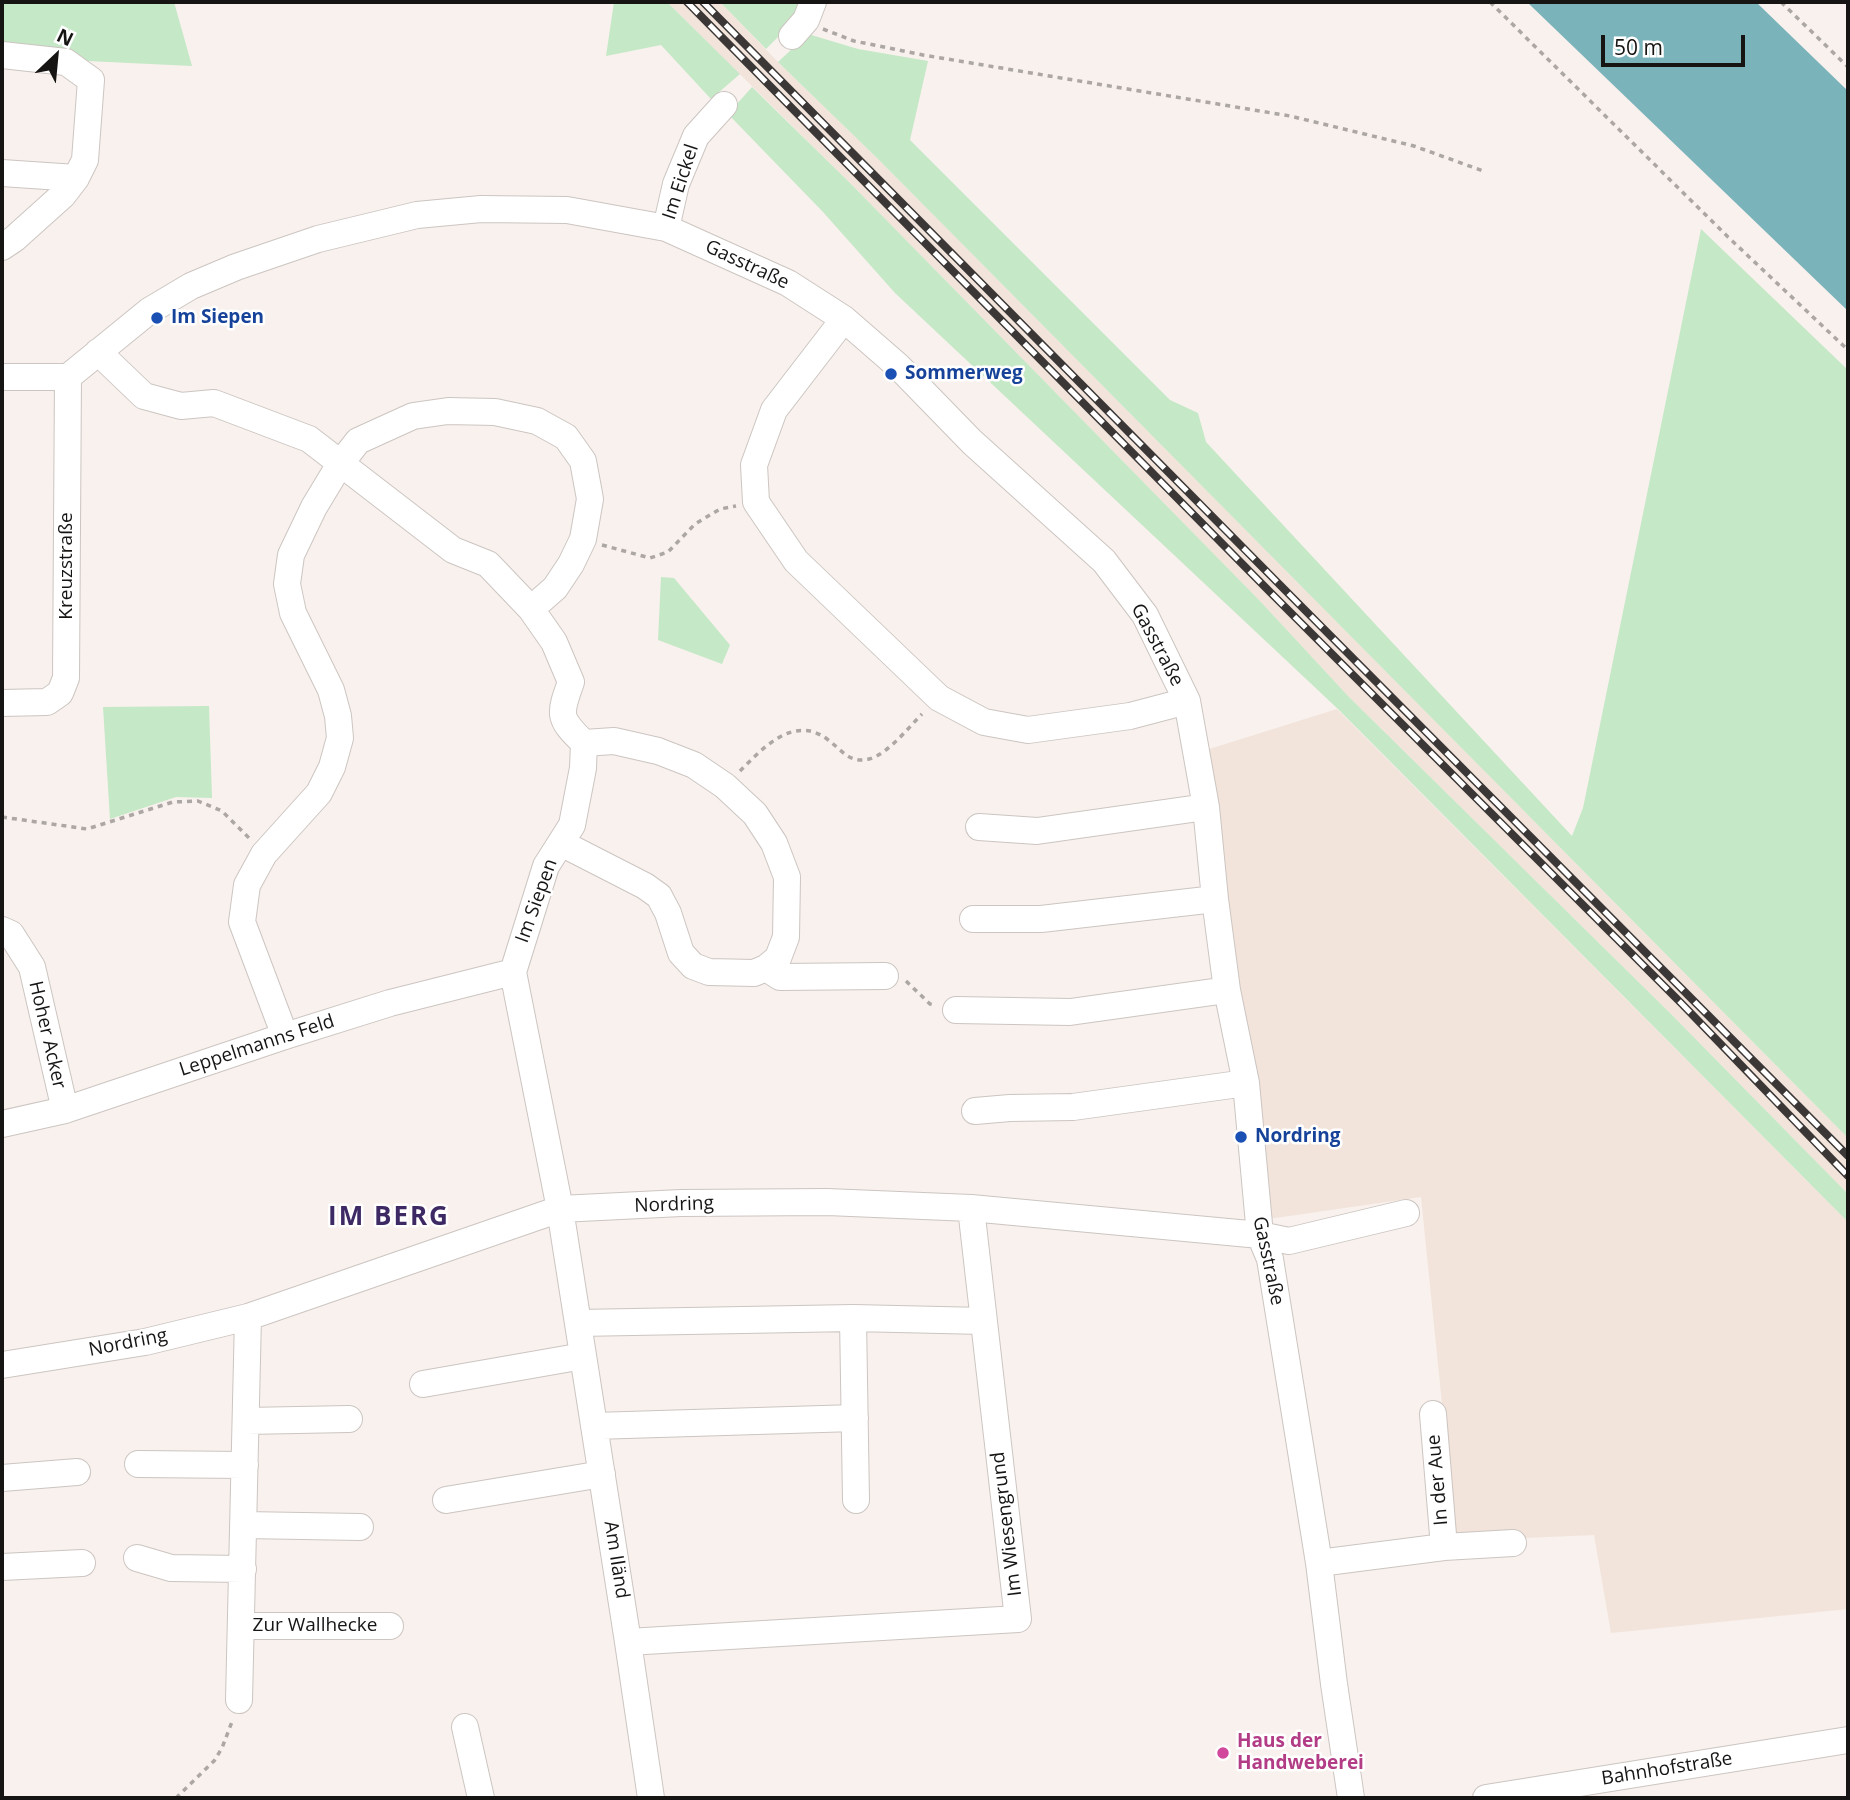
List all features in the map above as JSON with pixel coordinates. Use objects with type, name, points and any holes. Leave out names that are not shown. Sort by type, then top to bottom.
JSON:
[{"type":"street","points":[[2,55],[66,62],[91,80],[85,160],[76,178],[63,195],[15,239],[2,247]]},
{"type":"street","name":"Im Eickel","points":[[666,228],[676,184],[696,136],[724,104]]},
{"type":"street","points":[[2,173],[76,178]]},
{"type":"street","name":"Gasstraße","points":[[98,352],[149,311],[213,276],[318,239],[418,215],[481,209],[567,210],[666,228],[788,283],[845,319],[898,366],[972,442],[1104,561],[1145,615],[1187,701],[1206,807],[1227,990],[1246,1083],[1260,1235],[1270,1259],[1319,1563],[1351,1798]]},
{"type":"street","points":[[845,319],[774,410],[754,464],[756,502],[796,561],[939,698],[984,722],[1028,730],[1130,716],[1187,701]]},
{"type":"street","points":[[2,377],[68,377],[98,352],[144,396],[181,406],[214,403],[309,439],[453,550],[488,564],[531,608],[554,642],[571,682],[562,708],[565,724],[584,743],[614,741],[658,751],[694,765],[725,786],[755,814],[774,843],[786,877],[786,937],[778,958],[766,968],[754,973],[709,972],[693,966],[681,953],[668,913],[659,896],[645,886],[561,843]]},
{"type":"street","name":"Kreuzstraße","points":[[2,703],[47,702],[60,693],[66,678],[68,377]]},
{"type":"street","points":[[285,1036],[242,922],[247,885],[264,854],[319,793],[332,767],[340,738],[331,690],[293,613],[287,584],[291,555],[314,507],[340,464],[358,441],[413,416],[448,411],[495,412],[537,421],[566,437],[583,461],[590,499],[583,539],[555,588],[531,608]]},
{"type":"street","name":"Im Siepen","points":[[559,1209],[513,972],[546,866],[572,824],[583,768],[584,743]]},
{"type":"street","points":[[979,827],[1037,831],[1206,807]]},
{"type":"street","points":[[973,919],[1041,919],[1215,899]]},
{"type":"street","name":"Hoher Acker","points":[[2,930],[11,934],[32,967],[65,1110]]},
{"type":"street","points":[[766,968],[780,976],[885,976]]},
{"type":"street","name":"Leppelmanns Feld","points":[[2,1124],[65,1110],[390,1003],[513,972]]},
{"type":"street","points":[[956,1010],[1070,1012],[1227,990]]},
{"type":"street","points":[[975,1111],[1073,1107],[1246,1083]]},
{"type":"street","name":"Nordring","points":[[2,1365],[145,1342],[248,1317],[559,1209],[681,1203],[813,1202],[971,1208],[1260,1235],[1289,1241],[1406,1213]]},
{"type":"street","name":"Im Wiesengrund","points":[[628,1642],[1018,1619],[971,1208]]},
{"type":"street","name":"Am Iländ","points":[[559,1209],[651,1798]]},
{"type":"street","name":"Zur Wallhecke","points":[[239,1700],[248,1317]]},
{"type":"street","points":[[853,1318],[856,1500]]},
{"type":"street","points":[[578,1323],[853,1318],[984,1321]]},
{"type":"street","points":[[423,1384],[583,1356]]},
{"type":"street","name":"In der Aue","points":[[1433,1414],[1444,1547]]},
{"type":"street","points":[[594,1426],[855,1418]]},
{"type":"street","points":[[246,1422],[349,1419]]},
{"type":"street","points":[[138,1464],[245,1465]]},
{"type":"street","points":[[2,1478],[77,1472]]},
{"type":"street","points":[[446,1500],[602,1475]]},
{"type":"street","points":[[244,1525],[360,1527]]},
{"type":"street","name":"In der Aue","points":[[1319,1563],[1444,1547],[1513,1543]]},
{"type":"street","points":[[137,1558],[171,1569],[243,1569]]},
{"type":"street","points":[[2,1567],[82,1563]]},
{"type":"street","name":"Zur Wallhecke","points":[[241,1626],[390,1626]]},
{"type":"street","points":[[465,1727],[481,1798]]},
{"type":"street","name":"Bahnhofstraße","points":[[1486,1798],[1848,1740]]},
{"type":"path","points":[[1490,2],[1728,237],[1848,350]]},
{"type":"path","points":[[1781,2],[1848,67]]},
{"type":"path","points":[[804,19],[828,32],[854,41],[923,55],[1290,116],[1414,146],[1486,172]]},
{"type":"path","points":[[583,539],[650,558],[668,552],[695,524],[720,509],[756,502]]},
{"type":"path","points":[[725,786],[768,743],[789,732],[809,732],[826,738],[853,760],[868,760],[882,754],[939,698]]},
{"type":"path","points":[[2,817],[87,829],[173,802],[198,801],[222,811],[264,854]]},
{"type":"path","points":[[885,976],[908,982],[930,1004],[956,1010]]},
{"type":"path","points":[[176,1798],[214,1761],[222,1748],[239,1700]]},
{"type":"shaded area","points":[[667,2],[720,2],[1848,1138],[1848,1194],[1670,1013],[1349,697],[1260,601],[850,183]]},
{"type":"shaded area","points":[[1337,709],[1848,1222],[1848,1609],[1611,1633],[1594,1535],[1456,1541],[1421,1197],[1268,1219],[1184,757]]},
{"type":"green space","points":[[2,2],[174,2],[192,66],[88,61],[45,48],[2,46]]},
{"type":"green space","points":[[614,2],[667,2],[740,74],[711,99],[661,45],[606,56]]},
{"type":"green space","points":[[720,2],[803,2],[794,21],[766,49]]},
{"type":"green space","points":[[808,34],[858,49],[928,61],[910,140],[1170,400],[1198,413],[1206,442],[1572,836],[1583,808],[1701,229],[1848,370],[1848,1138],[878,159],[778,62]]},
{"type":"green space","points":[[752,87],[850,183],[1260,601],[1349,697],[1670,1013],[1848,1194],[1848,1222],[1338,709],[895,293],[823,212],[728,114]]},
{"type":"green space","points":[[661,577],[674,578],[730,645],[722,664],[658,640]]},
{"type":"green space","points":[[209,706],[212,798],[176,797],[110,819],[103,707]]},
{"type":"water","points":[[1527,2],[1756,2],[1848,91],[1848,311]]},
{"type":"railway","points":[[687,2],[1682,1004],[1848,1176]]},
{"type":"railway","points":[[703,2],[1848,1156]]},
{"type":"place","name":"Im Siepen","points":[[157,318]]},
{"type":"place","name":"Sommerweg","points":[[891,374]]},
{"type":"place","name":"Nordring","points":[[1241,1137]]},
{"type":"place","name":"Haus der Handweberei","points":[[1223,1753]]},
{"type":"district","name":"IM BERG","points":[[389,1218]]}]
